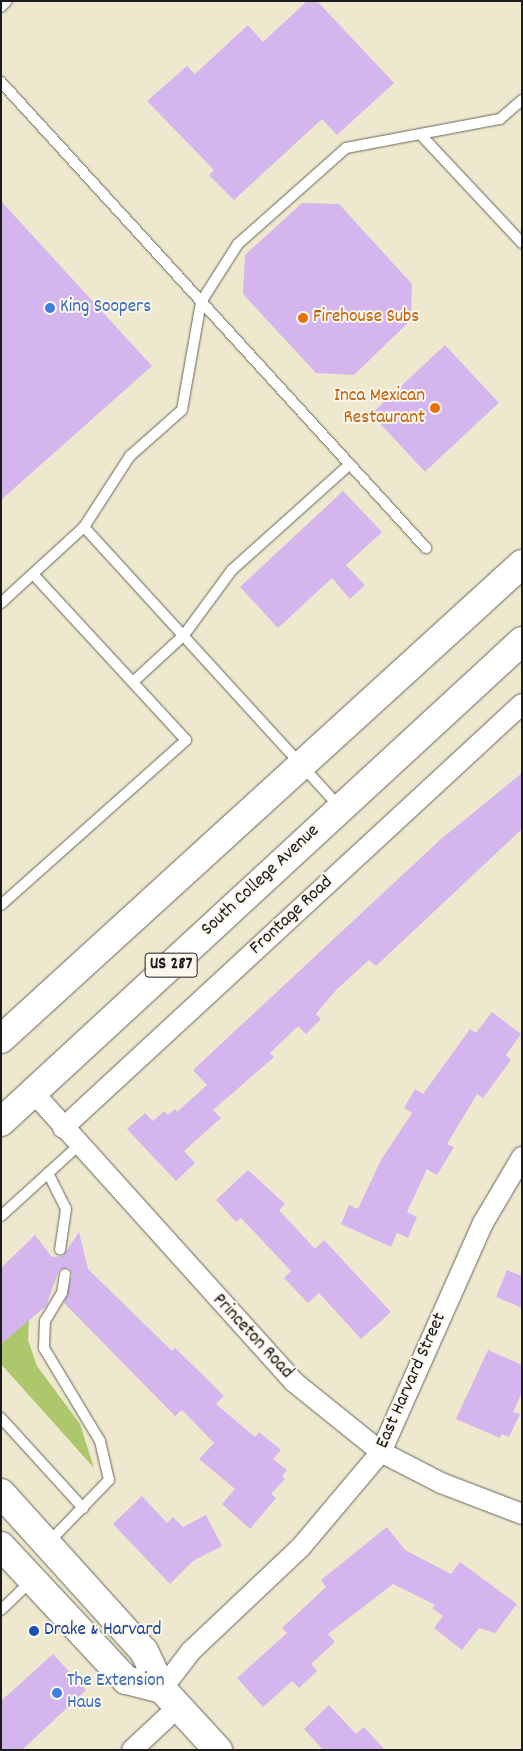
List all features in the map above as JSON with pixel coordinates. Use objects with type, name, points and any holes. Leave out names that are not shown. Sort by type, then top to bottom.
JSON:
[{"type":"main road","points":[[1,1040],[304,766],[522,564]]},
{"type":"main road","name":"South College Avenue","points":[[1,1122],[522,641]]},
{"type":"main road","points":[[1,1493],[144,1651],[170,1698],[218,1750]]},
{"type":"main road","points":[[1,1546],[126,1680],[170,1698]]},
{"type":"street","name":"Frontage Road","points":[[63,1128],[522,704]]},
{"type":"street","name":"Princeton Road","points":[[33,1092],[264,1353],[381,1452],[441,1483],[522,1514]]},
{"type":"street","name":"East Harvard Street","points":[[132,1750],[170,1698],[191,1651],[301,1547],[381,1452],[483,1223],[518,1169]]},
{"type":"lane","points":[[1,7],[7,1]]},
{"type":"lane","points":[[1,82],[426,548]]},
{"type":"lane","points":[[1,603],[84,527],[130,456],[182,410],[201,302],[238,244],[346,148],[500,119],[522,100]]},
{"type":"lane","points":[[421,135],[522,243]]},
{"type":"lane","points":[[133,682],[184,635],[232,570],[349,464]]},
{"type":"lane","points":[[84,527],[341,808]]},
{"type":"lane","points":[[1,904],[186,740],[33,574]]},
{"type":"lane","points":[[1,1216],[78,1145]]},
{"type":"lane","points":[[48,1173],[66,1210],[60,1250]]},
{"type":"lane","points":[[47,1544],[109,1480],[100,1441],[44,1348],[45,1321],[62,1292],[64,1274]]},
{"type":"lane","points":[[1,1418],[83,1508]]},
{"type":"lane","points":[[1,1610],[32,1580]]},
{"type":"green space","points":[[29,1319],[28,1340],[37,1366],[80,1424],[94,1468],[1,1364],[1,1344]]},
{"type":"building","points":[[307,1],[317,1],[394,83],[337,135],[322,119],[234,200],[209,175],[214,170],[147,101],[187,66],[195,74],[248,25],[263,42]]},
{"type":"building","name":"King Soopers","points":[[1,201],[152,366],[1,500]]},
{"type":"building","points":[[302,203],[339,204],[412,284],[411,320],[354,375],[316,373],[243,294],[245,255]]},
{"type":"building","name":"Inca Mexican Restaurant","points":[[445,345],[499,403],[425,472],[371,414]]},
{"type":"building","points":[[343,491],[382,532],[346,565],[365,585],[350,599],[332,578],[278,628],[240,587]]},
{"type":"building","points":[[522,773],[522,829],[376,966],[369,960],[336,990],[316,1014],[321,1019],[306,1034],[298,1026],[270,1053],[274,1057],[213,1110],[221,1118],[184,1151],[195,1163],[176,1181],[127,1129],[145,1113],[153,1121],[164,1111],[168,1115],[175,1109],[177,1112],[207,1085],[193,1070],[441,839]]},
{"type":"building","points":[[492,1012],[521,1034],[506,1055],[511,1060],[483,1098],[477,1094],[447,1144],[454,1147],[437,1175],[427,1169],[407,1212],[417,1217],[408,1238],[397,1233],[391,1247],[341,1224],[349,1205],[358,1209],[381,1160],[412,1113],[404,1108],[415,1089],[423,1094],[470,1029],[476,1033]]},
{"type":"building","points":[[248,1170],[285,1204],[279,1210],[315,1249],[324,1240],[391,1312],[361,1339],[319,1293],[308,1303],[284,1278],[291,1271],[241,1218],[236,1222],[216,1200]]},
{"type":"building","points":[[79,1232],[88,1269],[172,1351],[175,1348],[224,1396],[216,1404],[255,1437],[259,1432],[281,1450],[273,1459],[287,1470],[282,1476],[285,1479],[271,1494],[276,1498],[250,1529],[222,1504],[235,1489],[199,1459],[214,1443],[182,1410],[175,1416],[64,1303],[72,1275],[69,1268],[59,1270],[46,1306],[1,1344],[1,1268],[35,1235],[52,1257],[63,1256]]},
{"type":"building","points":[[507,1270],[522,1276],[522,1308],[496,1297]]},
{"type":"building","points":[[488,1350],[522,1365],[522,1392],[513,1412],[520,1414],[509,1437],[502,1434],[500,1438],[456,1419]]},
{"type":"building","points":[[142,1496],[167,1523],[173,1517],[183,1527],[206,1515],[222,1546],[193,1561],[170,1584],[113,1524]]},
{"type":"building","points":[[387,1527],[405,1550],[451,1574],[460,1562],[517,1604],[495,1633],[479,1628],[462,1650],[434,1628],[443,1616],[432,1608],[435,1605],[393,1584],[328,1634],[335,1642],[311,1664],[317,1671],[299,1688],[292,1681],[263,1707],[237,1678],[287,1633],[282,1628],[326,1587],[321,1580]]},
{"type":"building","points":[[53,1654],[86,1690],[22,1750],[1,1750],[1,1701]]},
{"type":"building","points":[[329,1705],[356,1734],[364,1727],[385,1750],[323,1750],[304,1729]]},
{"type":"place","name":"King Soopers","points":[[50,308]]},
{"type":"place","name":"Firehouse Subs","points":[[303,318]]},
{"type":"place","name":"Inca Mexican Restaurant","points":[[435,408]]},
{"type":"place","name":"Drake & Harvard","points":[[34,1631]]},
{"type":"place","name":"The Extension Haus","points":[[57,1693]]}]
